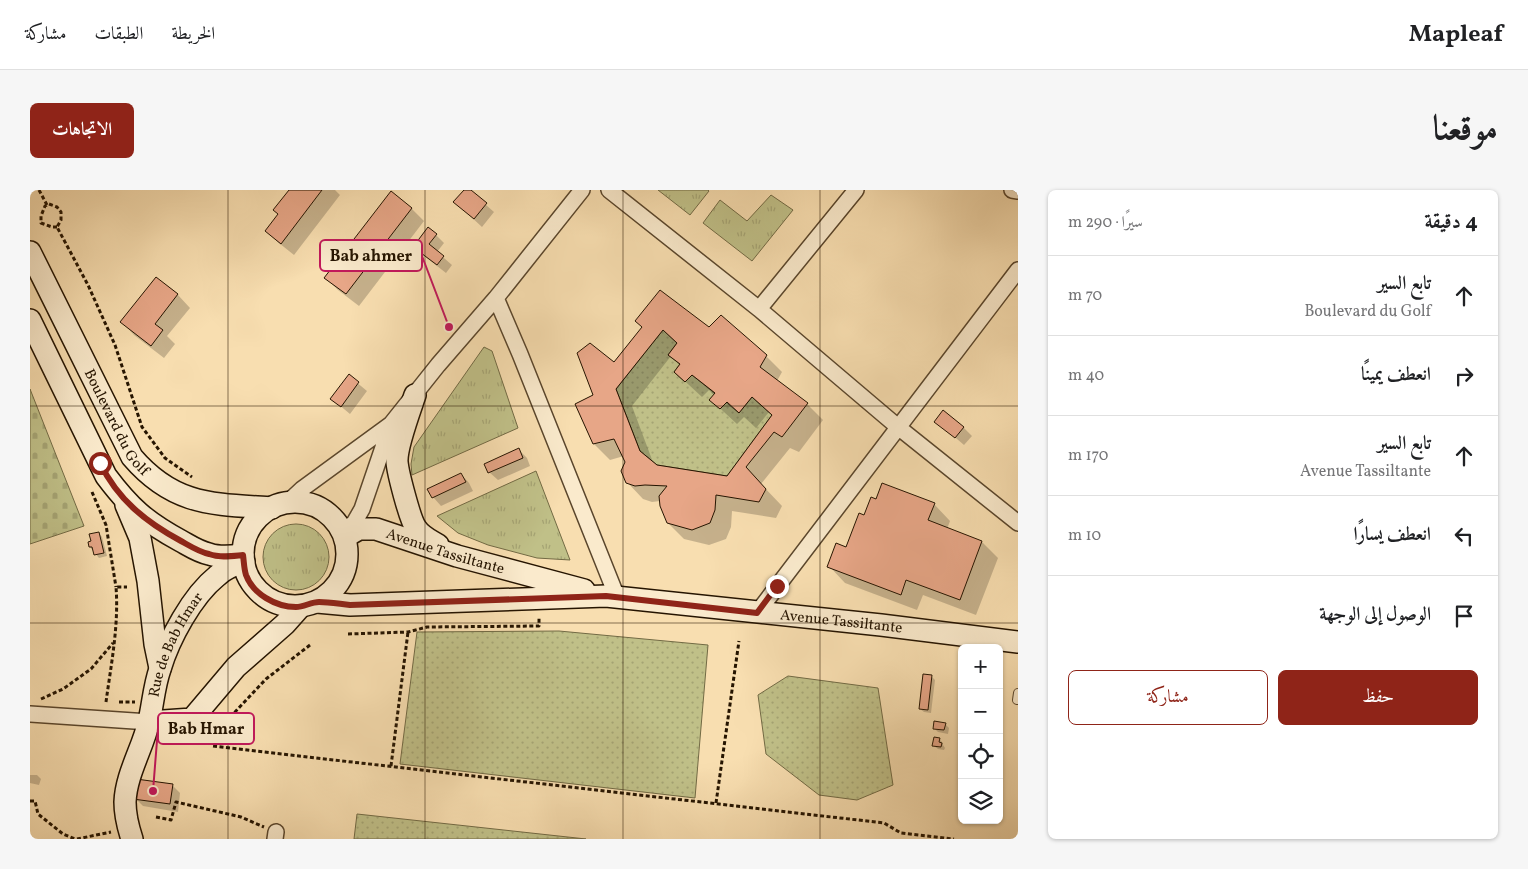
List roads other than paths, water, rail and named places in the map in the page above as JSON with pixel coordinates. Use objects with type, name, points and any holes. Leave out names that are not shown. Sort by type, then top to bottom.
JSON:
[{"type":"main road","name":"Boulevard du Golf","points":[[30,252],[132,458],[140,467],[165,487],[192,499],[214,503],[280,505]]},
{"type":"main road","name":"Boulevard du Golf","points":[[30,320],[106,476],[123,498],[143,518],[156,527],[201,551],[208,554],[243,559]]},
{"type":"main road","points":[[415,395],[400,443],[397,461],[407,503],[417,530],[429,540],[457,556]]},
{"type":"main road","points":[[123,498],[140,538],[160,668]]},
{"type":"main road","points":[[149,722],[192,719],[236,667],[309,604],[330,594],[343,575],[346,568],[347,552],[343,534],[332,516],[322,509],[305,503],[280,505],[261,515],[249,530],[244,542],[243,559],[249,580],[261,594],[280,605],[309,604]]},
{"type":"main road","name":"Avenue Tassiltante","points":[[343,534],[359,529],[376,529],[457,556],[612,597]]},
{"type":"main road","name":"Rue de Bab Hmar","points":[[130,833],[125,800],[130,778],[149,722],[154,689],[169,642],[198,596],[217,575],[243,559]]},
{"type":"main road","name":"Avenue Tassiltante","points":[[309,604],[350,605],[612,597],[1018,642]]},
{"type":"street","points":[[280,505],[391,424],[438,365],[496,298],[582,190]]},
{"type":"street","points":[[609,190],[759,309],[898,427],[1018,523]]},
{"type":"street","points":[[759,309],[856,190]]},
{"type":"street","points":[[1012,190],[1018,191]]},
{"type":"street","points":[[757,613],[1018,270]]},
{"type":"street","points":[[496,298],[520,354],[612,597]]},
{"type":"street","points":[[343,534],[354,523],[362,509],[391,424]]},
{"type":"street","points":[[35,714],[149,722]]},
{"type":"place","name":"Bab ahmer","points":[[449,327]]},
{"type":"place","name":"Bab Hmar","points":[[153,791]]}]
